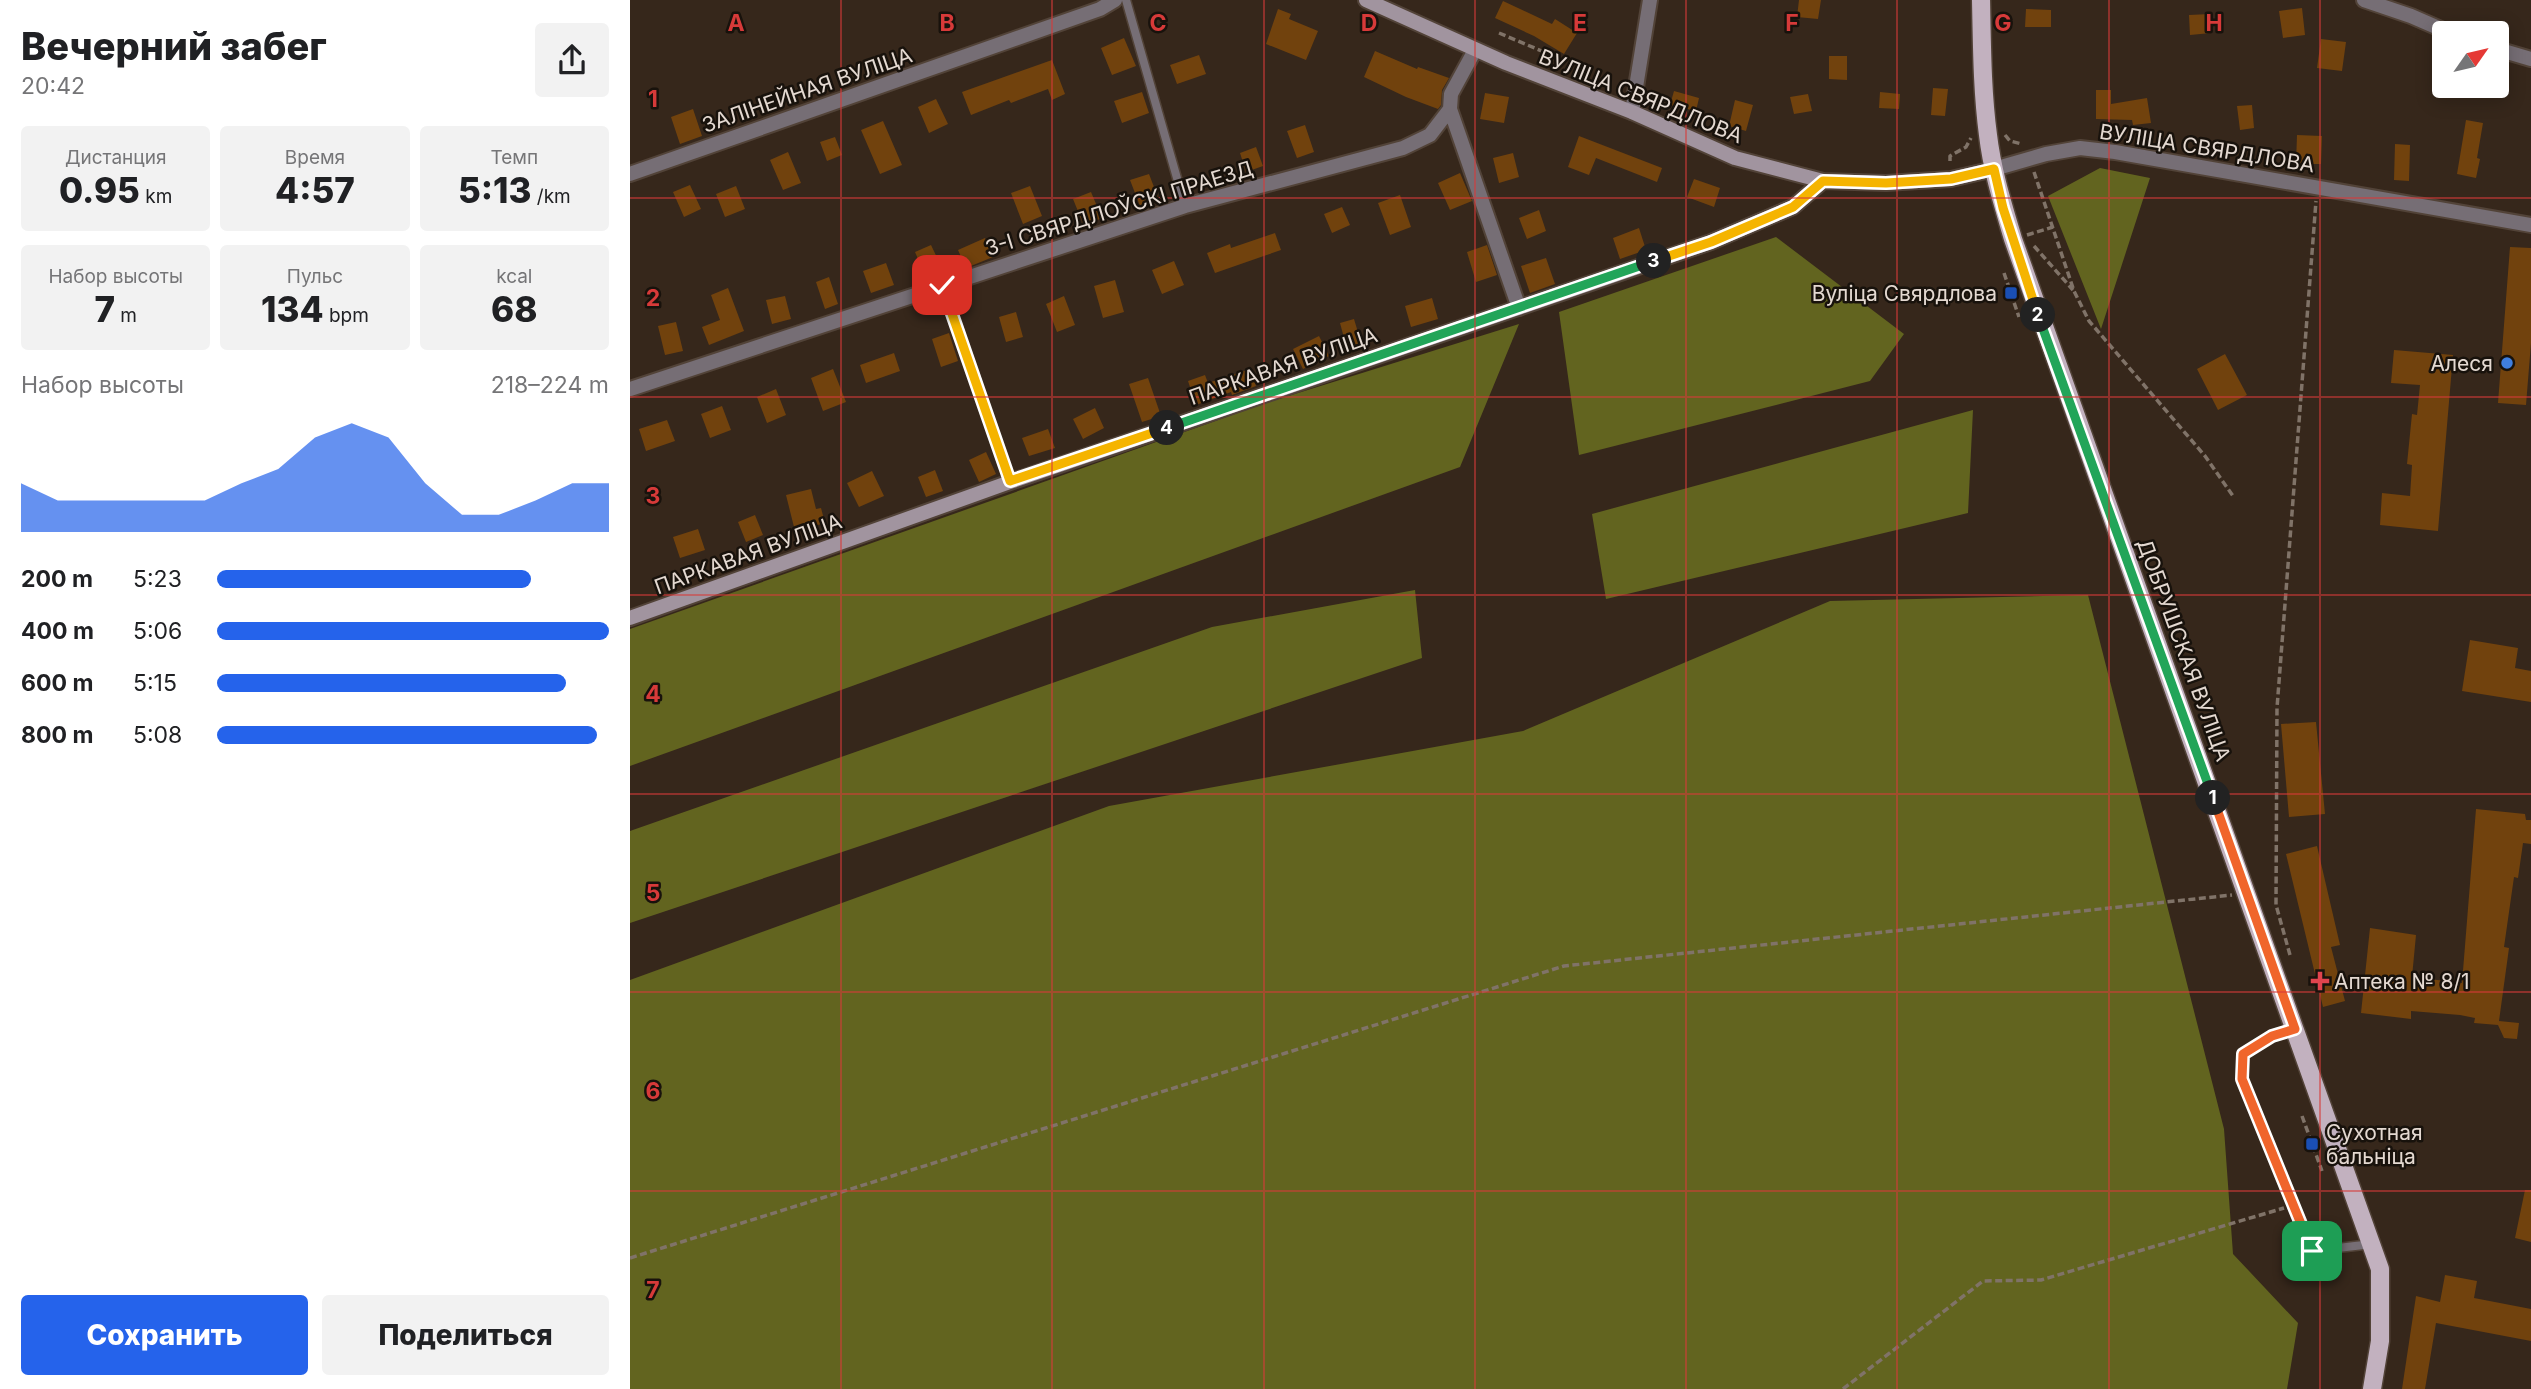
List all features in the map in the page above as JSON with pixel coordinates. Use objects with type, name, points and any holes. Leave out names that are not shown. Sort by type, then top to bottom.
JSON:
[{"type":"main road","name":"ДОБРУШСКАЯ ВУЛІЦА","points":[[1981,0],[1982,70],[1988,137],[2003,208],[2029,288],[2380,1269],[2380,1341],[2372,1389]]},
{"type":"street","name":"ЗАЛІНЕЙНАЯ ВУЛІЦА","points":[[630,174],[1100,9],[1115,0]]},
{"type":"street","name":"ВУЛІЦА СВЯРДЛОВА","points":[[1366,0],[1475,50],[1632,112],[1735,158],[1823,181],[1886,183],[1951,179],[2080,149],[2115,152],[2531,225]]},
{"type":"street","points":[[1632,112],[1650,0]]},
{"type":"street","points":[[2364,0],[2432,25]]},
{"type":"street","name":"3-І СВЯРДЛОЎСКІ ПРАЕЗД","points":[[630,389],[1185,206],[1403,148],[1430,135],[1450,108],[1451,94],[1475,50]]},
{"type":"street","points":[[2510,53],[2531,59]]},
{"type":"street","points":[[1450,108],[1519,308]]},
{"type":"street","name":"ПАРКАВАЯ ВУЛІЦА","points":[[630,618],[1010,481],[1711,242],[1793,207],[1823,181]]},
{"type":"lane","points":[[1126,0],[1185,206]]},
{"type":"lane","points":[[942,285],[1010,481]]},
{"type":"lane","points":[[2295,1029],[2272,1036],[2243,1054],[2242,1079],[2312,1251],[2372,1244]]},
{"type":"path","points":[[1499,33],[1544,52]]},
{"type":"path","points":[[2000,128],[2010,141],[2024,144],[2074,291],[2089,321],[2205,456],[2233,496]]},
{"type":"path","points":[[2290,955],[2276,905],[2277,708],[2317,187]]},
{"type":"path","points":[[2053,227],[2025,236],[2074,291]]},
{"type":"path","points":[[2004,273],[2019,317]]},
{"type":"path","points":[[630,1258],[1564,966],[2248,894]]},
{"type":"path","points":[[2302,1116],[2322,1171]]},
{"type":"path","points":[[1843,1389],[1983,1281],[2041,1280],[2292,1205]]},
{"type":"shaded area","points":[[2100,168],[2150,178],[2101,329],[2048,196]]},
{"type":"shaded area","points":[[1776,237],[1904,334],[1870,381],[1579,455],[1559,312]]},
{"type":"shaded area","points":[[1519,324],[1460,467],[630,766],[630,629],[1266,403]]},
{"type":"shaded area","points":[[1973,410],[1968,513],[1606,599],[1592,514]]},
{"type":"shaded area","points":[[1415,590],[1422,658],[630,923],[630,831],[1212,627]]},
{"type":"shaded area","points":[[2088,595],[2224,1129],[2233,1254],[2298,1323],[2287,1389],[630,1389],[630,980],[1109,806],[1523,731],[1830,601]]},
{"type":"building","points":[[1799,0],[1821,0],[1818,19],[1797,17]]},
{"type":"building","points":[[1503,1],[1552,24],[1555,19],[1577,33],[1564,54],[1495,18]]},
{"type":"building","points":[[2302,8],[2305,35],[2283,38],[2279,11]]},
{"type":"building","points":[[1278,9],[1291,14],[1289,19],[1318,31],[1306,60],[1266,44]]},
{"type":"building","points":[[2026,9],[2051,10],[2051,27],[2025,27]]},
{"type":"building","points":[[2210,14],[2211,33],[2190,35],[2189,15]]},
{"type":"building","points":[[1124,38],[1136,66],[1112,75],[1101,48]]},
{"type":"building","points":[[2321,39],[2346,42],[2342,71],[2317,68]]},
{"type":"building","points":[[1375,51],[1417,69],[1418,67],[1449,78],[1442,90],[1441,105],[1438,109],[1364,77]]},
{"type":"building","points":[[1199,55],[1206,74],[1177,84],[1170,65]]},
{"type":"building","points":[[1829,56],[1847,56],[1847,80],[1829,79]]},
{"type":"building","points":[[1052,60],[1065,94],[1052,100],[1048,89],[971,115],[962,92]]},
{"type":"building","points":[[1933,88],[1948,89],[1945,116],[1931,115]]},
{"type":"building","points":[[2096,90],[2111,90],[2111,104],[2147,98],[2151,123],[2133,125],[2132,120],[2096,119]]},
{"type":"building","points":[[1674,91],[1699,98],[1696,111],[1670,105]]},
{"type":"building","points":[[1142,92],[1149,113],[1122,123],[1114,101]]},
{"type":"building","points":[[1880,92],[1900,94],[1899,109],[1879,108]]},
{"type":"building","points":[[1485,93],[1509,97],[1504,123],[1480,119]]},
{"type":"building","points":[[1808,94],[1812,111],[1794,114],[1790,97]]},
{"type":"building","points":[[936,99],[948,124],[929,133],[918,107]]},
{"type":"building","points":[[1735,100],[1753,105],[1746,131],[1729,126]]},
{"type":"building","points":[[2252,105],[2254,128],[2240,130],[2237,106]]},
{"type":"building","points":[[693,109],[702,136],[680,144],[671,117]]},
{"type":"building","points":[[2466,120],[2483,123],[2476,178],[2457,174]]},
{"type":"building","points":[[883,121],[902,165],[880,174],[861,130]]},
{"type":"building","points":[[1305,125],[1314,152],[1297,158],[1287,131]]},
{"type":"building","points":[[2297,135],[2322,136],[2321,164],[2296,164]]},
{"type":"building","points":[[1579,136],[1662,168],[1657,182],[1596,158],[1589,175],[1568,167]]},
{"type":"building","points":[[835,137],[842,155],[827,161],[820,142]]},
{"type":"building","points":[[2395,144],[2410,145],[2409,181],[2394,180]]},
{"type":"building","points":[[1256,147],[1263,166],[1246,172],[1240,153]]},
{"type":"building","points":[[788,152],[801,183],[783,190],[770,160]]},
{"type":"building","points":[[1513,153],[1519,177],[1499,183],[1493,158]]},
{"type":"building","points":[[1460,173],[1472,201],[1450,210],[1438,183]]},
{"type":"building","points":[[1149,174],[1159,200],[1140,206],[1130,180]]},
{"type":"building","points":[[1694,179],[1720,188],[1714,207],[1687,197]]},
{"type":"building","points":[[690,185],[701,209],[684,217],[673,192]]},
{"type":"building","points":[[736,186],[745,209],[725,217],[716,194]]},
{"type":"building","points":[[1030,186],[1042,216],[1023,224],[1011,193]]},
{"type":"building","points":[[1091,192],[1102,218],[1084,226],[1073,199]]},
{"type":"building","points":[[1400,195],[1411,227],[1390,235],[1378,203]]},
{"type":"building","points":[[1342,207],[1350,225],[1332,233],[1324,214]]},
{"type":"building","points":[[1539,210],[1546,231],[1527,239],[1519,218]]},
{"type":"building","points":[[1639,228],[1646,250],[1620,259],[1613,238]]},
{"type":"building","points":[[1275,233],[1281,250],[1215,273],[1207,253],[1230,244],[1231,248]]},
{"type":"building","points":[[985,238],[993,257],[966,268],[958,250]]},
{"type":"building","points":[[931,245],[943,270],[926,277],[915,252]]},
{"type":"building","points":[[1487,245],[1497,275],[1476,282],[1467,252]]},
{"type":"building","points":[[2510,247],[2531,248],[2531,343],[2526,405],[2498,403]]},
{"type":"building","points":[[1546,258],[1555,284],[1530,293],[1521,266]]},
{"type":"building","points":[[1174,261],[1184,285],[1162,294],[1152,270]]},
{"type":"building","points":[[886,263],[894,285],[871,293],[863,271]]},
{"type":"building","points":[[829,277],[838,304],[825,309],[816,282]]},
{"type":"building","points":[[1115,280],[1124,312],[1103,318],[1094,286]]},
{"type":"building","points":[[728,288],[744,331],[709,345],[702,327],[720,320],[711,295]]},
{"type":"building","points":[[785,296],[791,319],[772,324],[766,300]]},
{"type":"building","points":[[1064,296],[1075,325],[1057,332],[1046,304]]},
{"type":"building","points":[[1432,298],[1438,319],[1411,327],[1405,306]]},
{"type":"building","points":[[1016,312],[1023,337],[1006,342],[999,317]]},
{"type":"building","points":[[1354,319],[1363,349],[1348,353],[1340,323]]},
{"type":"building","points":[[676,322],[683,351],[665,355],[658,326]]},
{"type":"building","points":[[949,333],[958,361],[941,367],[932,339]]},
{"type":"building","points":[[1319,336],[1329,356],[1303,369],[1293,349]]},
{"type":"building","points":[[2394,350],[2453,355],[2438,531],[2380,525],[2382,493],[2410,496],[2412,465],[2407,464],[2412,414],[2417,415],[2420,385],[2391,383]]},
{"type":"building","points":[[894,353],[900,371],[866,383],[860,365]]},
{"type":"building","points":[[2225,354],[2247,395],[2218,410],[2197,369]]},
{"type":"building","points":[[833,369],[846,402],[823,411],[811,378]]},
{"type":"building","points":[[1250,369],[1256,386],[1196,405],[1188,381],[1205,375],[1208,383]]},
{"type":"building","points":[[1148,378],[1161,416],[1142,422],[1129,384]]},
{"type":"building","points":[[776,389],[786,415],[767,423],[757,397]]},
{"type":"building","points":[[722,406],[731,430],[710,438],[701,414]]},
{"type":"building","points":[[1095,408],[1104,428],[1083,439],[1073,419]]},
{"type":"building","points":[[667,420],[675,441],[646,451],[639,429]]},
{"type":"building","points":[[1048,429],[1055,448],[1029,456],[1022,438]]},
{"type":"building","points":[[986,452],[996,474],[979,482],[969,460]]},
{"type":"building","points":[[935,470],[943,491],[926,497],[918,477]]},
{"type":"building","points":[[872,471],[884,496],[859,507],[847,483]]},
{"type":"building","points":[[811,489],[816,509],[821,508],[825,523],[795,531],[786,495]]},
{"type":"building","points":[[755,515],[763,535],[746,542],[738,522]]},
{"type":"building","points":[[698,529],[705,550],[680,558],[673,537]]},
{"type":"building","points":[[2470,640],[2518,648],[2515,668],[2531,671],[2531,702],[2462,691]]},
{"type":"building","points":[[2316,722],[2325,814],[2289,817],[2281,724]]},
{"type":"building","points":[[2476,809],[2525,814],[2526,820],[2531,820],[2531,844],[2523,843],[2518,878],[2514,877],[2504,947],[2509,948],[2499,1021],[2519,1023],[2517,1039],[2504,1038],[2498,1025],[2474,1023],[2475,1018],[2460,1015],[2411,1011],[2411,1019],[2361,1013],[2370,928],[2416,935],[2412,977],[2462,983]]},
{"type":"building","points":[[2317,846],[2340,945],[2331,947],[2345,1001],[2323,1007],[2286,854]]},
{"type":"building","points":[[2525,1190],[2531,1190],[2531,1242],[2515,1238]]},
{"type":"building","points":[[2445,1275],[2477,1281],[2474,1298],[2531,1309],[2531,1341],[2436,1323],[2425,1389],[2402,1389],[2416,1296],[2440,1302]]},
{"type":"place","name":"Вуліца Свярдлова","points":[[2011,293]]},
{"type":"place","name":"Алеся","points":[[2507,363]]},
{"type":"place","name":"Аптека № 8/1","points":[[2320,981]]},
{"type":"place","name":"Сухотная бальніца","points":[[2312,1144]]},
{"type":"route","points":[[942,285],[1010,481],[1711,242],[1793,207],[1823,181],[1886,183],[1951,179],[1994,169],[2003,208],[2029,288],[2295,1029],[2272,1036],[2243,1054],[2242,1079],[2312,1251]]}]
